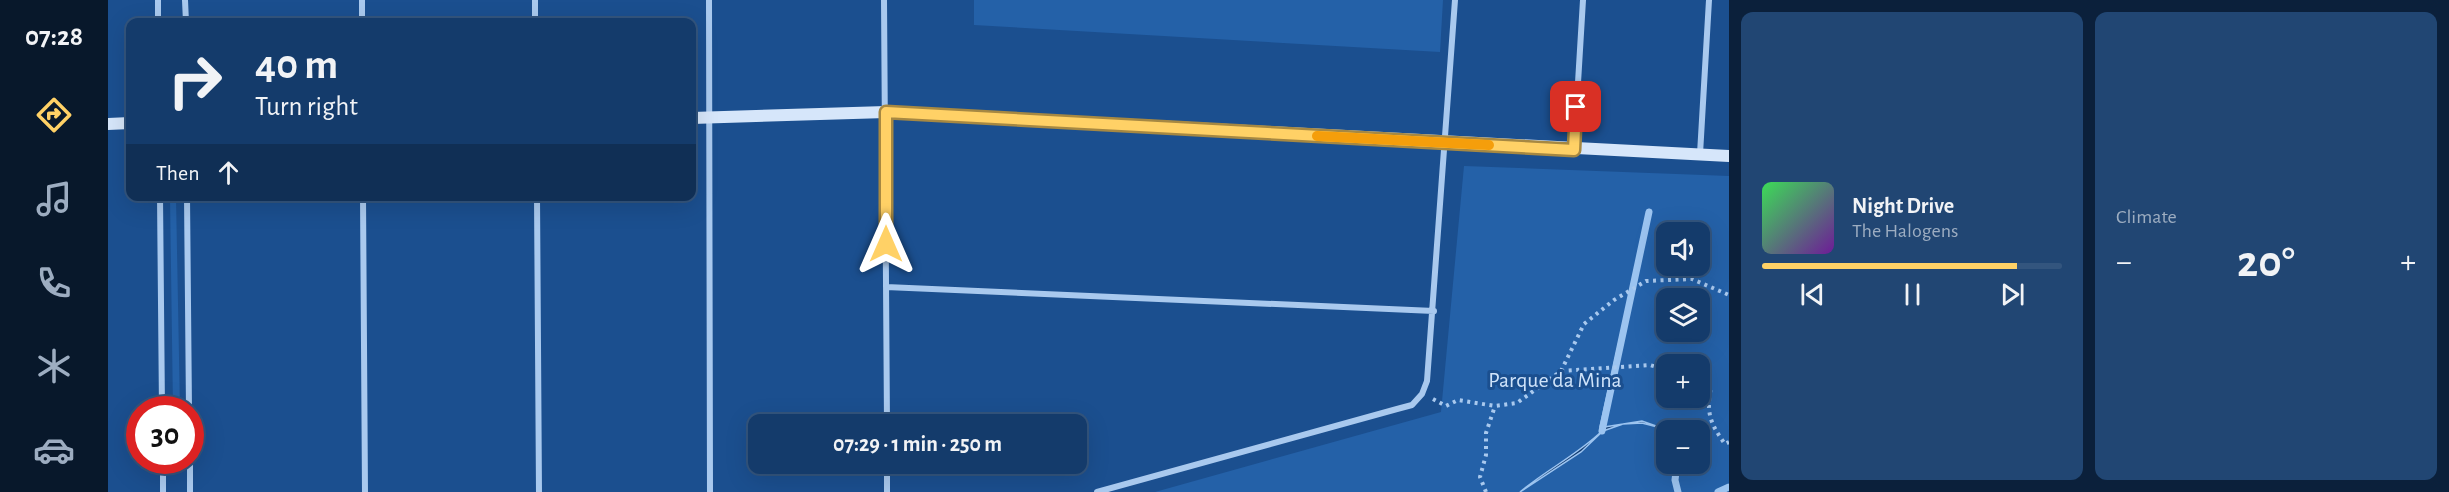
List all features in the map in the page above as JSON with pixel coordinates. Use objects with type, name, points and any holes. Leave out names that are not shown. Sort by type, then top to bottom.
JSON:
[{"type":"street","points":[[158,0],[158,18]]},
{"type":"street","points":[[185,0],[186,18]]},
{"type":"street","points":[[362,0],[362,18]]},
{"type":"street","points":[[535,0],[535,18]]},
{"type":"street","points":[[709,0],[710,492]]},
{"type":"street","points":[[884,0],[887,414]]},
{"type":"street","points":[[1096,492],[1397,410],[1412,405],[1422,394],[1427,381],[1434,311],[1455,0]]},
{"type":"street","points":[[1574,150],[1583,0]]},
{"type":"street","points":[[1700,154],[1709,0]]},
{"type":"street","points":[[696,118],[886,112],[1574,150],[1729,156]]},
{"type":"street","points":[[108,124],[126,123]]},
{"type":"street","points":[[160,201],[162,396]]},
{"type":"street","points":[[187,201],[189,396]]},
{"type":"street","points":[[363,201],[365,492]]},
{"type":"street","points":[[537,201],[539,492]]},
{"type":"street","points":[[886,287],[1434,311]]},
{"type":"street","points":[[163,474],[163,492]]},
{"type":"street","points":[[190,474],[190,492]]},
{"type":"street","points":[[887,474],[887,492]]},
{"type":"path","points":[[1422,394],[1446,406],[1458,400],[1495,406],[1517,404],[1561,371],[1584,324],[1646,281],[1692,279],[1729,295]]},
{"type":"path","points":[[1561,371],[1650,365],[1656,367]]},
{"type":"path","points":[[1486,492],[1480,477],[1486,455],[1486,433],[1495,406]]},
{"type":"path","points":[[1707,408],[1716,431],[1725,444],[1729,442]]},
{"type":"green space","points":[[974,0],[1443,0],[1440,52],[974,25]]},
{"type":"green space","name":"Parque da Mina","points":[[1464,166],[1729,176],[1729,492],[1155,492],[1441,412]]},
{"type":"green space","points":[[170,201],[176,201],[180,396],[173,396]]},
{"type":"shaded area","points":[[1648,212],[1604,427],[1623,424],[1603,431],[1581,452],[1520,492],[1602,431],[1600,427]]},
{"type":"shaded area","points":[[1642,421],[1656,427],[1642,423],[1623,424]]},
{"type":"waterway","points":[[1602,431],[1649,212]]},
{"type":"waterway","points":[[1676,474],[1678,492]]},
{"type":"waterway","points":[[1718,492],[1729,487]]},
{"type":"slow traffic","points":[[1317,136],[1489,145]]},
{"type":"route","points":[[886,244],[886,112],[1574,150],[1576,107]]}]
